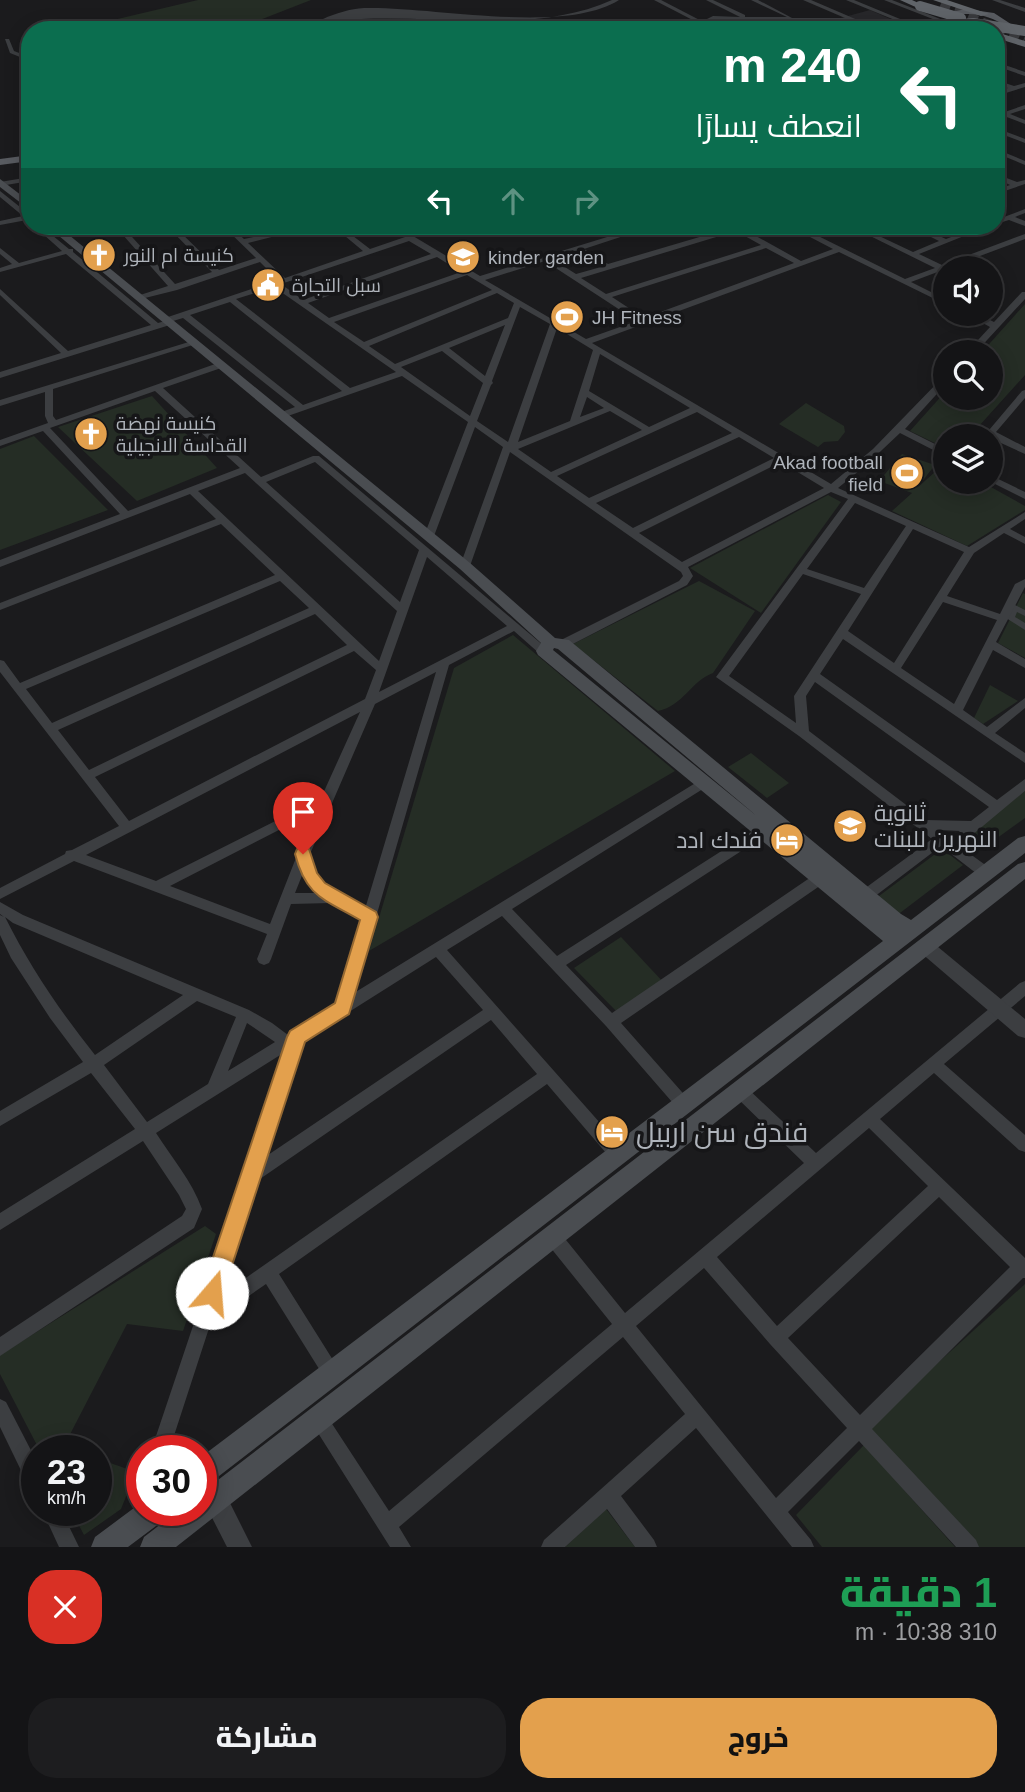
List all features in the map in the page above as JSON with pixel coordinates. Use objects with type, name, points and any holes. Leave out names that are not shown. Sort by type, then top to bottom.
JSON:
[{"type":"highway","points":[[904,0],[987,15]]},
{"type":"highway","points":[[930,4],[965,19],[1025,19]]},
{"type":"highway","points":[[930,4],[948,19]]},
{"type":"highway","points":[[1012,26],[1025,33]]},
{"type":"highway","points":[[1005,29],[1025,33]]},
{"type":"highway","points":[[1025,33],[1016,37],[1025,43]]},
{"type":"highway","points":[[1005,37],[1025,43]]},
{"type":"main road","points":[[941,21],[962,12],[1025,19]]},
{"type":"main road","points":[[987,15],[1001,21]]},
{"type":"main road","points":[[948,19],[953,21]]},
{"type":"main road","points":[[1005,32],[1025,19]]},
{"type":"main road","points":[[1005,23],[1012,26]]},
{"type":"main road","points":[[1,160],[21,154]]},
{"type":"main road","points":[[1,160],[21,159]]},
{"type":"main road","points":[[1,186],[21,196]]},
{"type":"main road","points":[[61,235],[73,250],[140,298],[164,323],[195,343],[465,566],[702,784],[819,879],[902,934]]},
{"type":"main road","points":[[552,646],[865,896],[902,934]]},
{"type":"main road","points":[[217,1462],[684,1105],[902,934],[1025,843]]},
{"type":"main road","points":[[217,1498],[739,1090],[902,934],[1025,869]]},
{"type":"main road","points":[[556,1203],[552,1210],[554,1217],[564,1223],[572,1221]]},
{"type":"main road","points":[[516,1233],[524,1231],[531,1235],[535,1245],[531,1252]]},
{"type":"main road","points":[[106,1547],[130,1526]]},
{"type":"main road","points":[[154,1547],[181,1526]]},
{"type":"street","points":[[315,21],[356,7],[570,13],[604,7],[616,0]]},
{"type":"street","points":[[657,0],[698,21]]},
{"type":"street","points":[[666,0],[708,20],[851,20]]},
{"type":"street","points":[[709,0],[750,19]]},
{"type":"street","points":[[754,0],[797,20]]},
{"type":"street","points":[[797,0],[851,20]]},
{"type":"street","points":[[806,0],[851,20]]},
{"type":"street","points":[[849,0],[901,21]]},
{"type":"street","points":[[887,0],[930,4]]},
{"type":"street","points":[[995,0],[1025,10]]},
{"type":"street","points":[[898,19],[930,4]]},
{"type":"street","points":[[7,40],[12,52],[21,56]]},
{"type":"street","points":[[1005,61],[1025,67]]},
{"type":"street","points":[[1005,67],[1025,74]]},
{"type":"street","points":[[1005,85],[1013,88]]},
{"type":"street","points":[[1005,91],[1025,85]]},
{"type":"street","points":[[1005,114],[1025,107]]},
{"type":"street","points":[[1005,114],[1025,122]]},
{"type":"street","points":[[1005,133],[1025,141]]},
{"type":"street","points":[[1005,155],[1015,151]]},
{"type":"street","points":[[1005,155],[1025,163]]},
{"type":"street","points":[[1,186],[21,181]]},
{"type":"street","points":[[1,186],[21,207]]},
{"type":"street","points":[[1005,219],[1025,211]]},
{"type":"street","points":[[0,223],[21,217]]},
{"type":"street","points":[[1009,217],[1025,224]]},
{"type":"street","points":[[50,235],[164,323]]},
{"type":"street","points":[[126,235],[174,288]]},
{"type":"street","points":[[179,235],[218,273]]},
{"type":"street","points":[[236,235],[302,303],[682,566],[688,576],[683,583],[552,646],[515,626],[316,458],[260,481]]},
{"type":"street","points":[[243,242],[273,235]]},
{"type":"street","points":[[347,235],[369,252]]},
{"type":"street","points":[[406,235],[831,488],[970,551]]},
{"type":"street","points":[[479,279],[621,235]]},
{"type":"street","points":[[575,277],[709,235]]},
{"type":"street","points":[[749,235],[801,264]]},
{"type":"street","points":[[813,235],[933,296]]},
{"type":"street","points":[[872,235],[933,264]]},
{"type":"street","points":[[931,235],[945,242]]},
{"type":"street","points":[[913,254],[963,235]]},
{"type":"street","points":[[973,256],[1025,236]]},
{"type":"street","points":[[0,375],[164,323],[410,238]]},
{"type":"street","points":[[605,297],[767,245]]},
{"type":"street","points":[[578,248],[607,267]]},
{"type":"street","points":[[584,343],[840,249]]},
{"type":"street","points":[[0,250],[18,265]]},
{"type":"street","points":[[0,271],[73,250]]},
{"type":"street","points":[[302,303],[438,254]]},
{"type":"street","points":[[545,258],[641,320]]},
{"type":"street","points":[[140,298],[261,259]]},
{"type":"street","points":[[905,282],[933,271]]},
{"type":"street","points":[[328,321],[468,272]]},
{"type":"street","points":[[363,345],[498,290]]},
{"type":"street","points":[[0,291],[66,354]]},
{"type":"street","points":[[1003,317],[1025,294]]},
{"type":"street","points":[[231,299],[349,392]]},
{"type":"street","points":[[429,536],[518,302]]},
{"type":"street","points":[[185,315],[301,408]]},
{"type":"street","points":[[282,415],[349,392],[442,348],[513,319]]},
{"type":"street","points":[[465,566],[554,324]]},
{"type":"street","points":[[982,340],[995,326]]},
{"type":"street","points":[[0,403],[195,343]]},
{"type":"street","points":[[442,348],[489,383]]},
{"type":"street","points":[[574,423],[597,351]]},
{"type":"street","points":[[0,443],[221,365]]},
{"type":"street","points":[[156,387],[402,610]]},
{"type":"street","points":[[49,388],[48,426],[126,516]]},
{"type":"street","points":[[585,393],[649,431]]},
{"type":"street","points":[[682,566],[849,476],[933,393]]},
{"type":"street","points":[[998,424],[1025,393]]},
{"type":"street","points":[[510,447],[611,408]]},
{"type":"street","points":[[551,475],[696,409]]},
{"type":"street","points":[[899,429],[933,447]]},
{"type":"street","points":[[589,502],[738,434]]},
{"type":"street","points":[[1003,441],[1025,451]]},
{"type":"street","points":[[633,532],[780,459]]},
{"type":"street","points":[[0,564],[246,469]]},
{"type":"street","points":[[1003,485],[1025,496]]},
{"type":"street","points":[[191,490],[382,669]]},
{"type":"street","points":[[853,499],[722,677],[803,733],[986,873]]},
{"type":"street","points":[[896,668],[970,551],[1025,515]]},
{"type":"street","points":[[0,607],[223,520]]},
{"type":"street","points":[[803,733],[800,696],[911,525]]},
{"type":"street","points":[[1003,529],[1025,541]]},
{"type":"street","points":[[264,959],[303,854],[370,702],[424,550]]},
{"type":"street","points":[[801,570],[867,593]]},
{"type":"street","points":[[18,688],[282,576]]},
{"type":"street","points":[[957,710],[1002,618],[1023,586]]},
{"type":"street","points":[[942,598],[1002,618]]},
{"type":"street","points":[[1025,613],[1015,607],[1010,618],[1025,627]]},
{"type":"street","points":[[49,729],[316,609]]},
{"type":"street","points":[[0,894],[515,626]]},
{"type":"street","points":[[841,632],[1025,759]]},
{"type":"street","points":[[989,643],[1025,664]]},
{"type":"street","points":[[89,775],[355,646]]},
{"type":"street","points":[[343,1008],[444,663]]},
{"type":"street","points":[[0,664],[49,729],[89,775],[126,827]]},
{"type":"street","points":[[813,675],[996,807]]},
{"type":"street","points":[[988,732],[1025,702]]},
{"type":"street","points":[[0,1222],[702,784]]},
{"type":"street","points":[[865,896],[971,826],[1025,784]]},
{"type":"street","points":[[157,887],[326,801]]},
{"type":"street","points":[[924,825],[971,826]]},
{"type":"street","points":[[555,965],[761,832]]},
{"type":"street","points":[[303,854],[306,869],[313,882],[332,898],[369,917]]},
{"type":"street","points":[[71,855],[275,932]]},
{"type":"street","points":[[611,1023],[819,879]]},
{"type":"street","points":[[286,899],[332,898]]},
{"type":"street","points":[[0,907],[18,919],[244,1014],[292,1040]]},
{"type":"street","points":[[503,908],[684,1105]]},
{"type":"street","points":[[0,921],[16,955],[40,992],[146,1131],[193,1205],[192,1218],[0,1347]]},
{"type":"street","points":[[902,934],[1025,1030]]},
{"type":"street","points":[[438,949],[618,1155]]},
{"type":"street","points":[[387,1525],[1025,987]]},
{"type":"street","points":[[0,1119],[95,1063],[195,994]]},
{"type":"street","points":[[251,1176],[493,1011]]},
{"type":"street","points":[[214,1089],[244,1014]]},
{"type":"street","points":[[165,1435],[251,1176],[292,1040]]},
{"type":"street","points":[[935,1065],[1025,1145]]},
{"type":"street","points":[[204,1317],[549,1074]]},
{"type":"street","points":[[739,1090],[816,1164]]},
{"type":"street","points":[[775,1512],[1023,1269],[870,1119]]},
{"type":"street","points":[[776,1338],[940,1186]]},
{"type":"street","points":[[552,1236],[803,1547]]},
{"type":"street","points":[[706,1257],[776,1338],[969,1547]]},
{"type":"street","points":[[268,1272],[332,1374]]},
{"type":"street","points":[[0,1408],[21,1450]]},
{"type":"street","points":[[551,1547],[697,1415]]},
{"type":"street","points":[[319,1419],[401,1547]]},
{"type":"street","points":[[608,1495],[647,1547]]},
{"type":"street","points":[[217,1504],[240,1547]]},
{"type":"street","points":[[59,1526],[69,1547]]},
{"type":"shaded area","points":[[198,0],[311,0],[257,21],[109,21]]},
{"type":"shaded area","points":[[870,10],[895,21],[742,21],[837,19]]},
{"type":"shaded area","points":[[1025,304],[1025,375],[1003,399],[1003,340],[993,340]]},
{"type":"shaded area","points":[[152,396],[217,468],[137,501],[58,427]]},
{"type":"shaded area","points":[[806,403],[844,426],[845,432],[838,441],[824,442],[818,447],[779,424]]},
{"type":"shaded area","points":[[933,405],[933,410],[993,410],[981,424],[933,424],[933,442],[910,431]]},
{"type":"shaded area","points":[[34,436],[108,510],[0,550],[0,449]]},
{"type":"shaded area","points":[[902,454],[933,464],[917,488],[933,474],[933,494],[1003,494],[1025,506],[1025,510],[967,546],[892,511],[912,493],[879,481]]},
{"type":"shaded area","points":[[828,495],[841,502],[761,613],[690,568]]},
{"type":"shaded area","points":[[699,581],[755,611],[713,673],[667,708],[658,711],[573,644]]},
{"type":"shaded area","points":[[1023,593],[1025,594],[1025,658],[998,643]]},
{"type":"shaded area","points":[[513,635],[675,771],[369,951],[454,668]]},
{"type":"shaded area","points":[[990,685],[1018,701],[983,724],[974,718]]},
{"type":"shaded area","points":[[751,753],[789,783],[767,798],[728,767]]},
{"type":"shaded area","points":[[1025,791],[1025,818],[971,857],[956,845]]},
{"type":"shaded area","points":[[942,849],[963,865],[896,916],[875,899]]},
{"type":"shaded area","points":[[621,937],[665,984],[619,1014],[574,968]]},
{"type":"shaded area","points":[[205,1226],[216,1234],[183,1331],[127,1324],[70,1435],[32,1435],[0,1374],[0,1355]]},
{"type":"shaded area","points":[[1025,1284],[1025,1547],[978,1547],[867,1427]]},
{"type":"shaded area","points":[[864,1445],[955,1547],[822,1547],[796,1515]]},
{"type":"shaded area","points":[[112,1464],[126,1468],[126,1497],[121,1509],[112,1515]]},
{"type":"shaded area","points":[[606,1509],[635,1547],[565,1547]]},
{"type":"shaded area","points":[[79,1526],[97,1526],[84,1535]]},
{"type":"tunnel","points":[[940,6],[979,21]]},
{"type":"tunnel","points":[[1005,31],[1025,39]]},
{"type":"place","name":"كنيسة ام النور","points":[[99,255]]},
{"type":"place","name":"kinder garden","points":[[463,257]]},
{"type":"place","name":"سبل التجارة","points":[[268,285]]},
{"type":"place","name":"JH Fitness","points":[[567,317]]},
{"type":"place","name":"كنيسة نهضة القداسة الانجيلية","points":[[91,434]]},
{"type":"place","name":"Akad football field","points":[[907,473]]},
{"type":"place","name":"ثانوية النهرين للبنات","points":[[850,826]]},
{"type":"place","name":"فندك ادد","points":[[787,840]]},
{"type":"place","name":"فندق سن اربيل","points":[[612,1132]]},
{"type":"route","points":[[212,1293],[297,1037],[343,1008],[369,917],[332,898],[319,888],[309,875],[303,854]]}]
